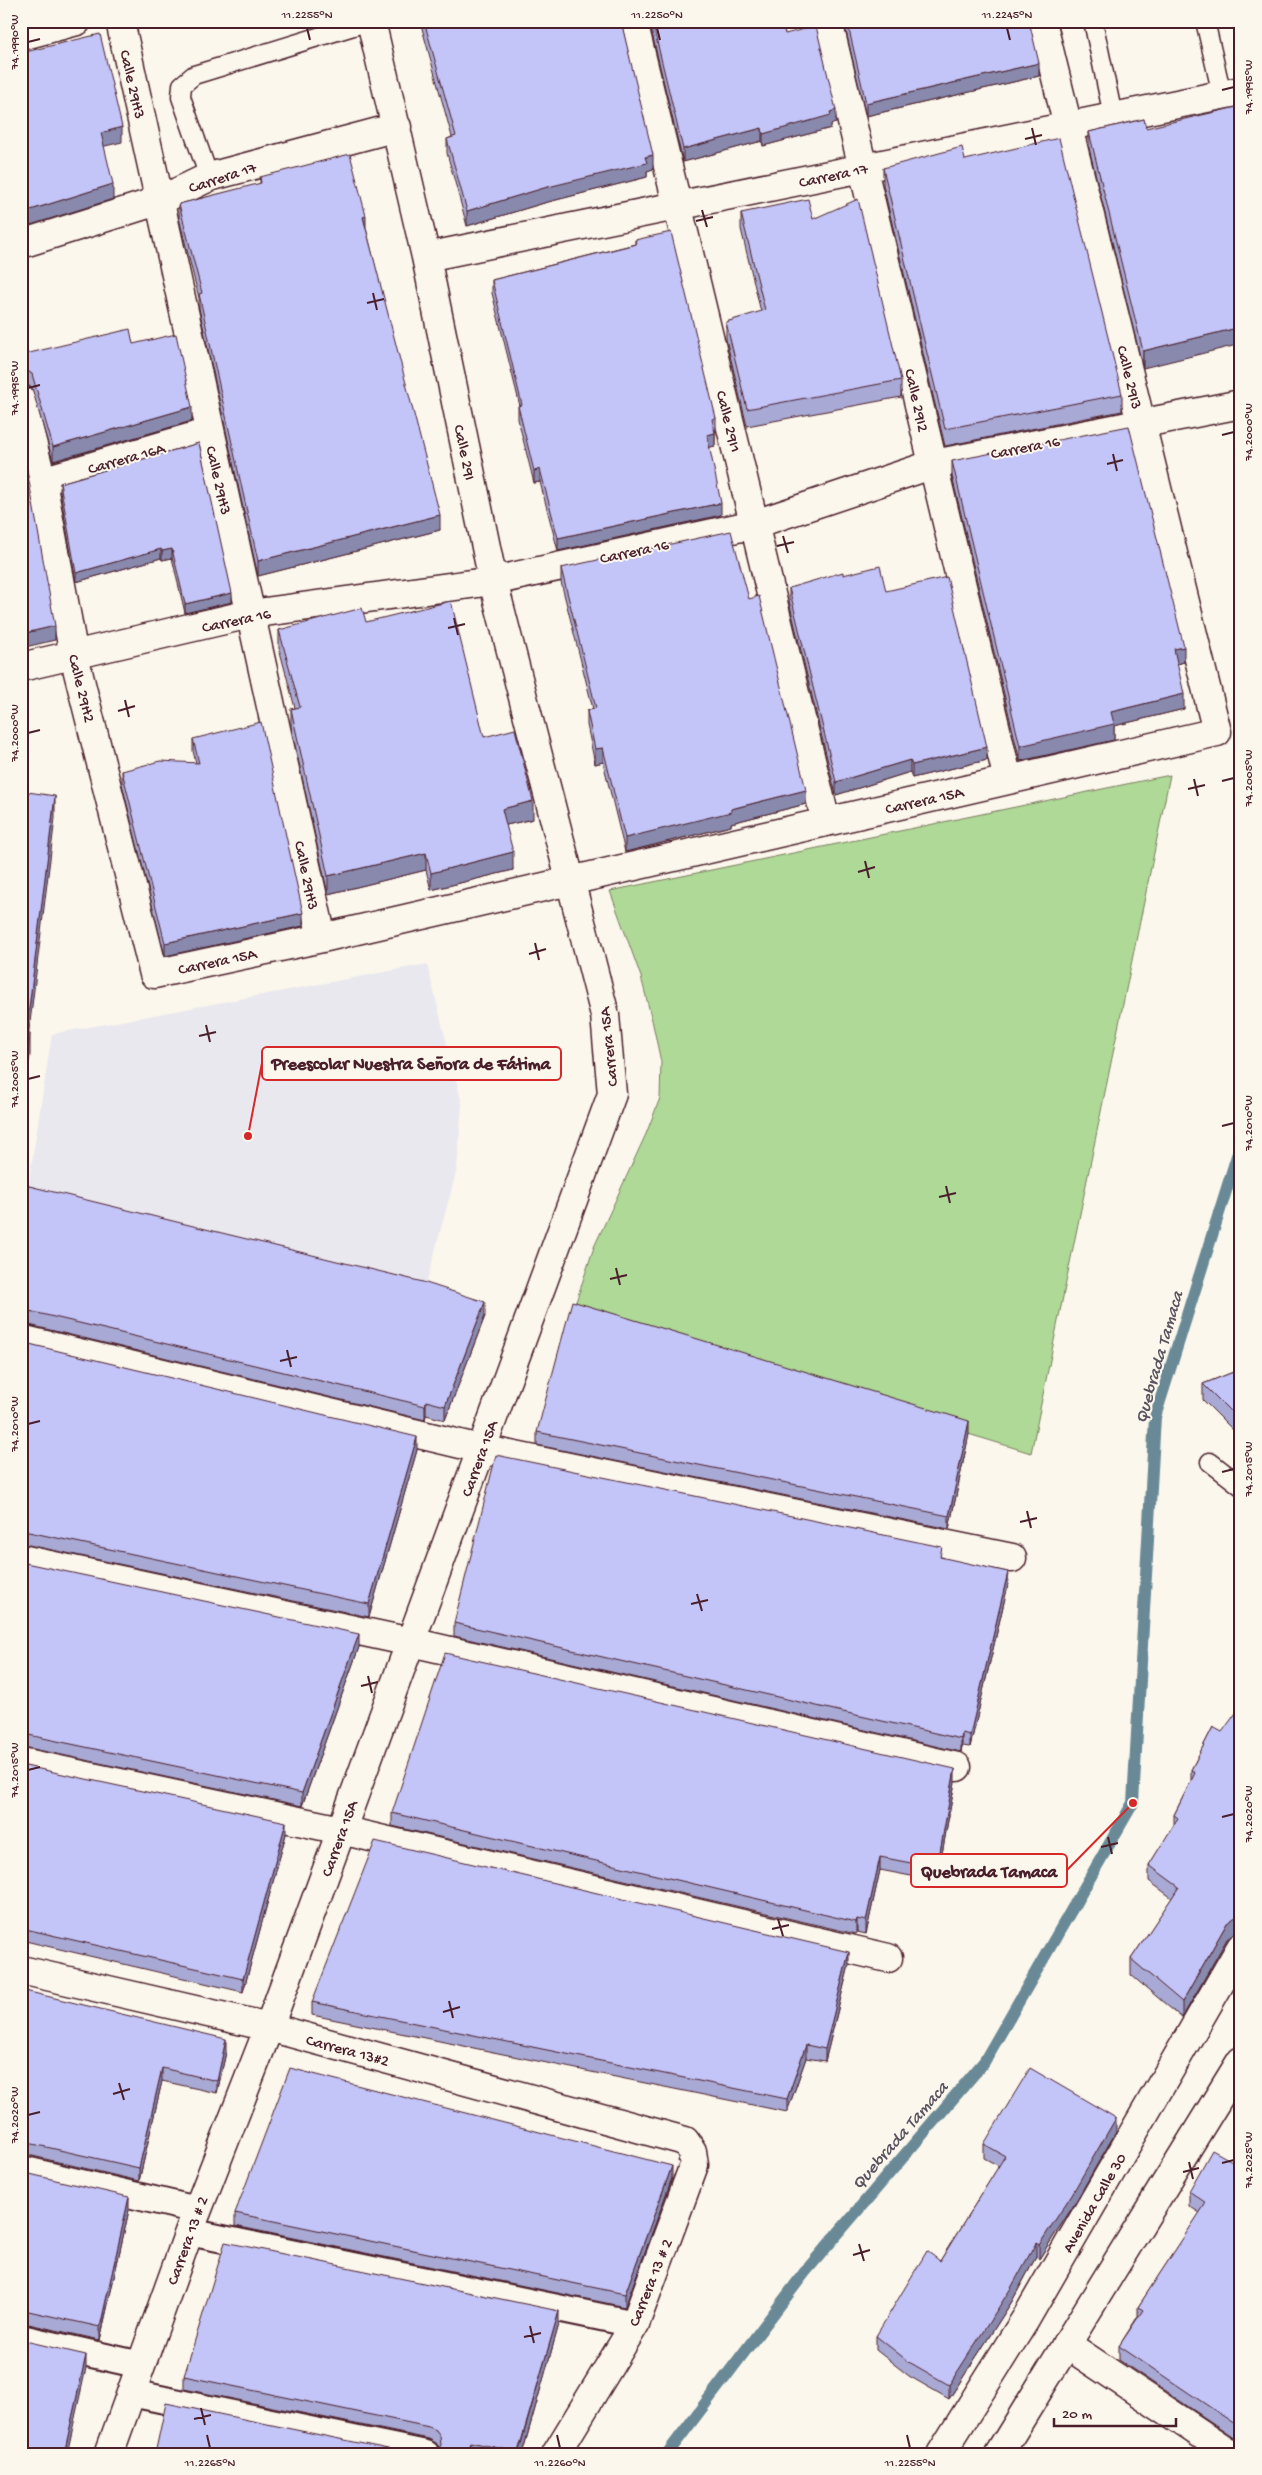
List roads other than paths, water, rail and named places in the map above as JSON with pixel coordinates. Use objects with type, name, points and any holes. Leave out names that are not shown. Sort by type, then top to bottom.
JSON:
[{"type":"street","points":[[21,36],[77,21]]},
{"type":"street","name":"Calle 29H3","points":[[120,21],[161,200],[210,432],[322,938]]},
{"type":"street","name":"Calle 29I","points":[[370,21],[397,127],[426,257],[493,580],[572,879]]},
{"type":"street","name":"Calle 29I1","points":[[633,21],[826,822]]},
{"type":"street","name":"Calle 29I2","points":[[828,21],[1008,780]]},
{"type":"street","name":"Calle 29I3","points":[[1042,21],[1217,732]]},
{"type":"street","name":"Carrera 17","points":[[426,257],[1231,93]]},
{"type":"street","name":"Carrera 17","points":[[21,244],[161,200],[209,177],[397,127]]},
{"type":"street","name":"Calle 29H2","points":[[21,399],[42,481],[74,656],[154,974]]},
{"type":"street","name":"Carrera 16","points":[[21,667],[250,614],[493,580],[754,524],[934,464],[1241,404]]},
{"type":"street","name":"Carrera 16A","points":[[42,481],[210,432]]},
{"type":"street","name":"Carrera 15A","points":[[154,974],[322,938],[1217,732]]},
{"type":"street","name":"Carrera 15A","points":[[269,2027],[612,1094],[605,1015],[572,879]]},
{"type":"street","points":[[21,1339],[481,1449],[1012,1558]]},
{"type":"street","points":[[21,1559],[411,1642],[958,1767]]},
{"type":"street","points":[[21,1762],[341,1830],[888,1958]]},
{"type":"street","name":"Avenida Calle 30","points":[[941,2454],[1025,2320],[1241,1948]]},
{"type":"street","name":"Carrera 13#2","points":[[21,1970],[269,2027],[672,2137]]},
{"type":"street","name":"Carrera 13 # 2","points":[[109,2454],[193,2221],[269,2027]]},
{"type":"street","points":[[998,2454],[1241,2061]]},
{"type":"street","name":"Carrera 13 # 2","points":[[556,2454],[634,2324],[694,2165],[692,2151],[685,2140],[672,2137]]},
{"type":"street","points":[[21,2169],[193,2221],[634,2324]]},
{"type":"street","points":[[21,2338],[141,2365]]},
{"type":"street","points":[[1066,2344],[1231,2454]]},
{"type":"street","points":[[131,2393],[426,2454]]},
{"type":"lane","points":[[209,177],[181,97],[182,85],[194,75],[370,21]]},
{"type":"lane","points":[[1093,21],[1113,116]]},
{"type":"lane","points":[[1205,21],[1231,93]]},
{"type":"lane","points":[[1210,1462],[1241,1486]]},
{"type":"waterway","name":"Quebrada Tamaca","points":[[667,2454],[805,2272],[984,2062],[1133,1803],[1155,1417],[1241,1143]]},
{"type":"place","name":"Preescolar Nuestra Señora de Fátima","points":[[248,1136]]},
{"type":"place","name":"Quebrada Tamaca","points":[[1133,1803]]}]
